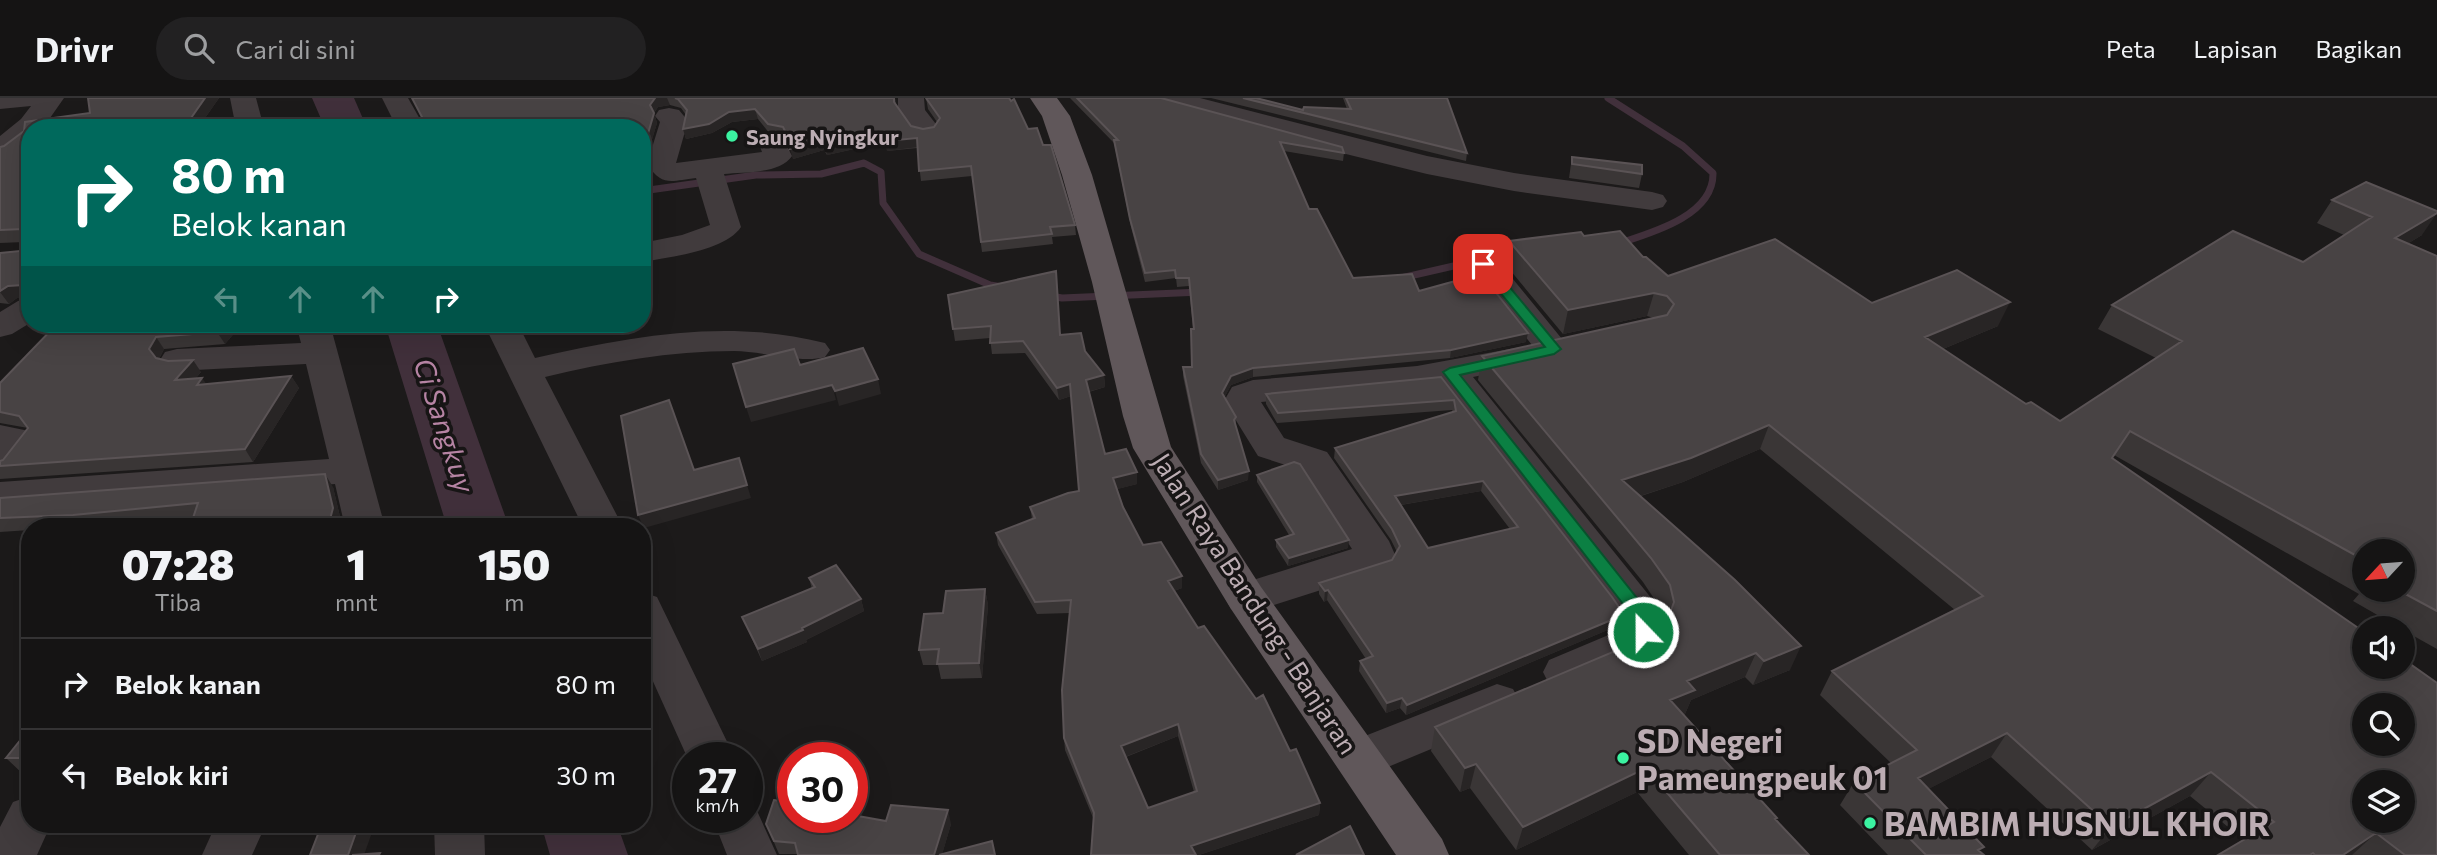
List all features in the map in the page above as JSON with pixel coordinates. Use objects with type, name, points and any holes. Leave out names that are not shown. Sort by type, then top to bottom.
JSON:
[{"type":"main road","name":"Jalan Raya Bandung - Banjaran","points":[[1043,98],[1056,116],[1077,175],[1141,416],[1152,448],[1246,598],[1424,855]]},
{"type":"street","points":[[0,101],[33,98]]},
{"type":"street","points":[[35,119],[51,98]]},
{"type":"street","points":[[243,98],[248,119]]},
{"type":"street","points":[[395,98],[406,119]]},
{"type":"street","points":[[911,98],[912,110],[925,128]]},
{"type":"street","points":[[1171,98],[1417,163],[1515,182],[1652,201]]},
{"type":"street","points":[[668,116],[674,121],[661,164],[668,173],[710,176],[775,158],[778,156],[773,144]]},
{"type":"street","points":[[0,150],[21,133]]},
{"type":"street","points":[[651,251],[690,243],[724,230],[726,227],[710,176]]},
{"type":"street","points":[[1246,598],[1375,557],[1375,551],[1314,461],[1307,455],[1276,451],[1271,447],[1242,401],[1245,395],[1253,391],[1450,372],[1568,347],[1483,264]]},
{"type":"street","points":[[506,333],[599,518]]},
{"type":"street","points":[[177,360],[316,338],[363,518]]},
{"type":"street","points":[[526,371],[675,341],[753,340],[813,350]]},
{"type":"street","points":[[1359,759],[1633,643],[1643,632],[1642,616],[1450,372]]},
{"type":"street","points":[[0,437],[17,442],[0,461]]},
{"type":"street","points":[[0,496],[351,470]]},
{"type":"street","points":[[651,628],[704,742]]},
{"type":"street","points":[[0,812],[21,811]]},
{"type":"street","points":[[12,855],[22,833]]},
{"type":"street","points":[[227,855],[237,833]]},
{"type":"street","points":[[459,833],[460,855]]},
{"type":"street","points":[[743,833],[752,855]]},
{"type":"building","points":[[88,98],[205,98],[190,119],[47,119],[90,113]]},
{"type":"building","points":[[412,98],[655,98],[650,105],[654,113],[651,123],[651,119],[423,119]]},
{"type":"building","points":[[675,98],[894,98],[911,126],[923,129],[934,127],[940,118],[926,98],[1014,99],[1028,129],[1037,128],[1043,145],[1051,145],[1075,225],[1050,227],[1052,234],[981,242],[971,166],[919,171],[917,138],[886,141],[884,132],[825,146],[822,140],[790,149],[792,145],[783,127],[768,124],[755,109],[729,112],[709,124],[683,129],[687,110]]},
{"type":"building","points":[[1077,98],[1161,98],[1342,147],[1344,153],[1280,142],[1309,209],[1317,209],[1353,278],[1412,274],[1419,291],[1481,274],[1528,333],[1451,350],[1253,368],[1231,376],[1222,393],[1236,417],[1234,420],[1249,471],[1218,480],[1201,454],[1183,367],[1192,367],[1191,329],[1194,329],[1189,278],[1176,278],[1175,270],[1145,273],[1130,219],[1114,140],[1118,140]]},
{"type":"building","points":[[1243,98],[1256,98],[1303,110],[1304,107],[1351,109],[1346,98],[1447,98],[1467,153]]},
{"type":"building","points":[[21,133],[21,229],[0,230],[0,147]]},
{"type":"building","points":[[1572,157],[1642,165],[1642,174],[1572,164]]},
{"type":"building","points":[[2366,182],[2437,211],[2395,238],[2437,256],[2437,611],[2415,599],[2415,539],[2352,539],[2352,553],[2130,431],[2112,458],[2352,624],[2352,679],[2415,679],[2415,667],[2437,683],[2437,855],[2405,855],[2376,833],[2343,855],[2218,855],[2274,822],[2211,772],[2111,827],[2007,733],[1918,778],[1984,847],[1978,850],[1984,855],[1926,855],[1854,782],[1917,750],[1832,671],[1983,596],[1769,425],[1691,458],[1622,480],[1735,580],[1801,646],[1764,661],[1756,653],[1687,681],[1695,690],[1670,700],[1809,855],[1720,855],[1646,768],[1523,827],[1476,764],[1465,768],[1435,727],[1658,633],[1667,621],[1674,602],[1670,585],[1651,558],[1482,356],[1667,315],[1674,304],[1667,296],[1654,293],[1568,310],[1509,241],[1581,232],[1584,236],[1620,231],[1643,257],[1668,276],[1775,239],[1872,303],[1957,270],[2010,302],[1925,337],[2026,404],[2031,402],[2060,421],[2182,341],[2112,305],[2233,231],[2303,262],[2372,217],[2332,200]]},
{"type":"building","points":[[21,251],[21,285],[8,286],[0,291],[0,253]]},
{"type":"building","points":[[1056,271],[1060,335],[1081,333],[1085,351],[1104,375],[1086,380],[1105,454],[1126,449],[1137,472],[1113,478],[1123,507],[1143,545],[1161,542],[1182,576],[1168,581],[1198,628],[1204,626],[1256,699],[1263,695],[1290,751],[1296,749],[1320,803],[1191,846],[1196,855],[1091,855],[1094,813],[1064,738],[1062,690],[1071,600],[1035,602],[996,533],[1035,518],[1030,507],[1079,491],[1070,384],[1057,388],[1023,341],[990,343],[991,326],[953,329],[948,295]],"holes":[[[1178,724],[1197,791],[1148,808],[1121,746]]]},
{"type":"building","points":[[48,333],[205,333],[156,337],[149,349],[156,358],[168,361],[193,360],[175,380],[202,378],[197,385],[291,376],[245,449],[0,466],[0,461],[28,428],[19,416],[0,412],[0,383]]},
{"type":"building","points":[[863,348],[878,379],[835,391],[832,385],[746,407],[733,364],[794,349],[800,365]]},
{"type":"building","points":[[1441,377],[1612,597],[1621,610],[1621,616],[1407,705],[1402,698],[1387,703],[1360,661],[1373,656],[1328,590],[1325,591],[1319,583],[1392,560],[1400,546],[1392,529],[1335,448],[1456,411],[1454,400],[1278,413],[1266,394]],"holes":[[[1483,481],[1518,527],[1428,548],[1395,496]]]},
{"type":"building","points":[[669,400],[694,470],[739,458],[747,485],[638,515],[621,416]]},
{"type":"building","points":[[1294,462],[1300,464],[1349,540],[1289,558],[1276,540],[1294,534],[1257,475]]},
{"type":"building","points":[[325,474],[333,508],[330,518],[193,518],[198,503],[73,515],[0,518],[0,498]]},
{"type":"building","points":[[836,565],[861,599],[802,628],[803,630],[758,649],[742,617],[815,587],[809,578]]},
{"type":"building","points":[[985,589],[979,663],[937,664],[939,649],[919,650],[924,614],[943,613],[946,591]]},
{"type":"building","points":[[21,739],[21,758],[6,758]]},
{"type":"building","points":[[774,800],[777,800],[777,833],[868,833],[868,818],[886,821],[891,805],[948,810],[934,855],[798,855],[795,843],[774,841],[766,824]]},
{"type":"building","points":[[1350,826],[1364,855],[1296,855]]},
{"type":"building","points":[[319,833],[356,833],[348,855],[310,855]]},
{"type":"building","points":[[992,841],[995,855],[939,855]]},
{"type":"waterway","name":"Ci Sangkuy","points":[[333,98],[342,119]]},
{"type":"waterway","points":[[1608,98],[1683,146],[1713,173],[1711,188],[1703,201],[1692,211],[1663,228],[1617,244]]},
{"type":"waterway","points":[[651,190],[756,175],[821,174],[864,163],[881,172],[883,203],[919,254],[990,285],[1003,287]]},
{"type":"waterway","points":[[1401,278],[1519,251]]},
{"type":"waterway","points":[[1045,295],[1062,298],[1201,292]]},
{"type":"waterway","name":"Ci Sangkuy","points":[[414,333],[475,518]]},
{"type":"waterway","name":"Ci Sangkuy","points":[[582,833],[589,855]]},
{"type":"place","name":"Saung Nyingkur","points":[[732,136]]},
{"type":"place","name":"SD Negeri Pameungpeuk 01","points":[[1623,758]]},
{"type":"place","name":"BAMBIM HUSNUL KHOIR","points":[[1870,823]]},
{"type":"route","points":[[1483,264],[1554,349],[1450,372],[1642,616],[1643,632]]}]
